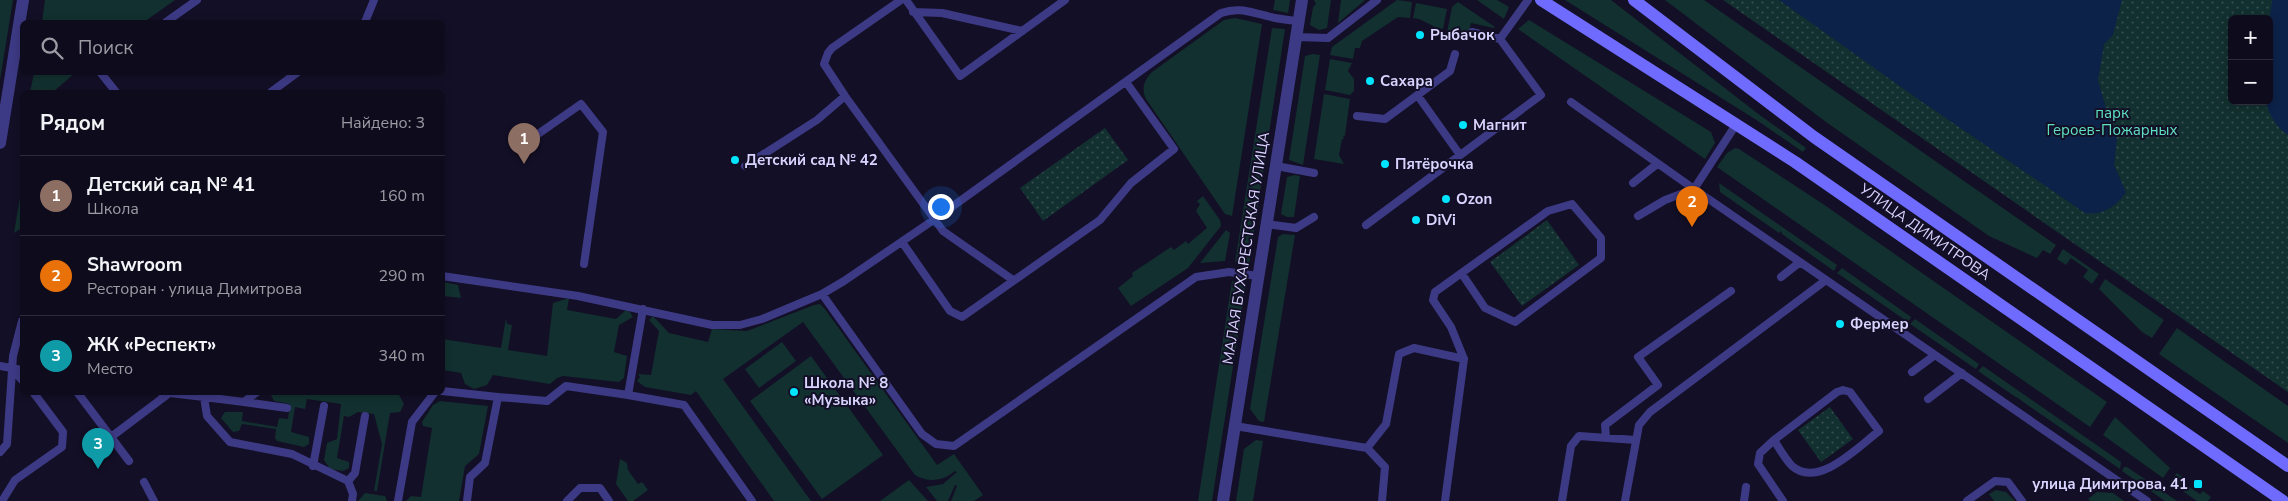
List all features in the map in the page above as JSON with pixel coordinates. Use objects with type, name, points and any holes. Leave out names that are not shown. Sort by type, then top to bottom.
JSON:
[{"type":"street","points":[[21,20],[22,0]]},
{"type":"street","name":"МАЛАЯ БУХАРЕСТСКАЯ УЛИЦА","points":[[1223,501],[1302,0]]},
{"type":"street","name":"УЛИЦА ДИМИТРОВА","points":[[1540,0],[1737,123],[2283,501]]},
{"type":"street","name":"УЛИЦА ДИМИТРОВА","points":[[1634,0],[1814,136],[2288,466]]},
{"type":"street","points":[[0,143],[18,63],[20,32]]},
{"type":"lane","points":[[169,20],[198,0]]},
{"type":"lane","points":[[366,20],[374,0]]},
{"type":"lane","points":[[901,0],[828,53],[824,64],[943,231],[1013,280]]},
{"type":"lane","points":[[906,0],[960,76],[1065,0]]},
{"type":"lane","points":[[1244,9],[1245,0]]},
{"type":"lane","points":[[1296,37],[1328,38],[1376,0]]},
{"type":"lane","points":[[1500,39],[1528,0]]},
{"type":"lane","points":[[445,276],[578,296],[712,324],[740,325],[762,319],[822,294],[902,242],[1221,13],[1234,8],[1244,9],[1269,17],[1298,21]]},
{"type":"lane","points":[[913,12],[942,13],[1022,31]]},
{"type":"lane","points":[[1366,225],[1541,96],[1500,39],[1472,32]]},
{"type":"lane","points":[[1357,116],[1385,119],[1450,71],[1454,54]]},
{"type":"lane","points":[[102,75],[114,90]]},
{"type":"lane","points":[[274,90],[294,75]]},
{"type":"lane","points":[[902,242],[950,311],[962,317],[1100,220],[1131,183],[1174,149],[1126,82]]},
{"type":"lane","points":[[745,166],[817,120],[845,96]]},
{"type":"lane","points":[[1418,96],[1460,155]]},
{"type":"lane","points":[[1571,102],[1694,190],[2147,501]]},
{"type":"lane","points":[[538,134],[581,104],[603,132],[584,264]]},
{"type":"lane","points":[[1638,216],[1665,200],[1694,190],[1737,123]]},
{"type":"lane","points":[[1634,183],[1657,164]]},
{"type":"lane","points":[[1276,166],[1314,173]]},
{"type":"lane","points":[[1445,501],[1464,359],[1451,327],[1433,300],[1436,292],[1548,211],[1572,204],[1601,238],[1602,258],[1515,322],[1485,308],[1462,274]]},
{"type":"lane","points":[[1267,224],[1296,228],[1314,217]]},
{"type":"lane","points":[[1781,276],[1800,262]]},
{"type":"lane","points":[[822,294],[922,434],[936,444],[954,446],[1196,277],[1229,272],[1258,276]]},
{"type":"lane","points":[[1625,501],[1639,425],[1650,412],[1826,280]]},
{"type":"lane","points":[[1606,438],[1605,425],[1658,385],[1638,357],[1731,290]]},
{"type":"lane","points":[[628,395],[643,309]]},
{"type":"lane","points":[[0,452],[7,444],[13,356],[20,330]]},
{"type":"lane","points":[[1367,448],[1386,424],[1399,354],[1414,348],[1464,359]]},
{"type":"lane","points":[[1912,372],[1935,355]]},
{"type":"lane","points":[[0,366],[20,370]]},
{"type":"lane","points":[[12,368],[20,378]]},
{"type":"lane","points":[[1928,399],[1962,373]]},
{"type":"lane","points":[[445,392],[547,401],[566,386],[684,405],[752,501]]},
{"type":"lane","points":[[12,388],[18,396]]},
{"type":"lane","points":[[1774,440],[1793,466],[1810,474],[1824,472],[1879,431],[1850,392],[1843,390],[1774,440],[1760,453],[1758,464],[1783,501]]},
{"type":"lane","points":[[2,501],[15,480],[62,446],[64,432],[35,395]]},
{"type":"lane","points":[[79,395],[129,461]]},
{"type":"lane","points":[[111,436],[162,395]]},
{"type":"lane","points":[[287,408],[203,395],[207,416],[230,442],[292,454],[313,466],[348,481],[353,494],[352,501]]},
{"type":"lane","points":[[244,402],[253,395]]},
{"type":"lane","points":[[398,501],[412,422],[433,395]]},
{"type":"lane","points":[[467,501],[470,477],[485,463],[498,397]]},
{"type":"lane","points":[[313,466],[324,406]]},
{"type":"lane","points":[[348,481],[355,473],[365,416]]},
{"type":"lane","points":[[1235,426],[1367,448],[1385,467],[1382,501]]},
{"type":"lane","points":[[1562,501],[1571,446],[1579,436],[1636,440]]},
{"type":"lane","points":[[2059,452],[2067,446]]},
{"type":"lane","points":[[1966,501],[1995,481],[2008,482],[2022,501]]},
{"type":"lane","points":[[144,482],[154,501]]},
{"type":"lane","points":[[1744,501],[1746,487]]},
{"type":"lane","points":[[567,501],[580,488],[600,488],[609,501]]},
{"type":"green space","points":[[0,0],[13,0],[0,80]]},
{"type":"green space","points":[[45,0],[175,0],[147,20],[42,20]]},
{"type":"green space","points":[[1275,0],[1290,0],[1288,13],[1273,10]]},
{"type":"green space","points":[[1314,0],[1331,0],[1327,28],[1319,30],[1310,25],[1313,7],[1316,4]]},
{"type":"green space","points":[[1341,0],[1364,1],[1338,23]]},
{"type":"green space","points":[[1397,0],[1412,2],[1410,18],[1398,17],[1362,41],[1360,48],[1355,48],[1353,59],[1330,55],[1332,47]]},
{"type":"green space","points":[[1477,0],[1497,0],[1509,7],[1504,19]]},
{"type":"green space","points":[[1565,0],[1611,0],[1761,116],[1806,148],[1803,152],[1758,121]]},
{"type":"green space","points":[[1665,0],[1704,0],[2056,245],[2050,254],[2043,250],[2037,258],[1989,236],[1826,122]]},
{"type":"green space","name":"парк Героев-Пожарных","points":[[1723,0],[2288,0],[2288,392]]},
{"type":"green space","points":[[1458,2],[1495,27],[1471,23],[1468,36],[1447,32],[1452,7]]},
{"type":"green space","points":[[1416,3],[1447,9],[1443,29],[1413,18]]},
{"type":"green space","points":[[1235,18],[1262,24],[1232,216],[1225,214],[1146,99],[1144,88],[1145,81],[1152,72],[1224,20]]},
{"type":"green space","points":[[1529,20],[1711,132],[1715,143],[1705,159],[1518,29]]},
{"type":"green space","points":[[1272,28],[1285,29],[1249,265],[1235,262]]},
{"type":"green space","points":[[1320,55],[1303,165],[1289,160],[1305,56]]},
{"type":"green space","points":[[1330,59],[1352,63],[1348,71],[1354,79],[1354,91],[1350,95],[1325,90]]},
{"type":"green space","points":[[33,75],[73,75],[55,90],[30,90]]},
{"type":"green space","points":[[1324,94],[1350,99],[1345,135],[1344,139],[1342,139],[1339,155],[1344,164],[1314,159]]},
{"type":"green space","points":[[1105,128],[1128,160],[1043,221],[1020,188]]},
{"type":"green space","points":[[1735,148],[1823,204],[2107,402],[2090,427],[1717,167],[1727,153]]},
{"type":"green space","points":[[1300,176],[1294,217],[1287,217],[1281,214],[1287,177]]},
{"type":"green space","points":[[1719,183],[1837,265],[1834,271],[1782,234],[1781,231],[1779,233],[1720,192]]},
{"type":"green space","points":[[1203,196],[1220,220],[1221,226],[1188,268],[1131,306],[1118,288],[1133,276],[1132,273],[1171,247],[1174,250],[1186,241],[1188,244],[1207,228],[1196,211],[1200,204],[1197,201]]},
{"type":"green space","points":[[20,197],[20,229],[14,233]]},
{"type":"green space","points":[[1547,220],[1579,265],[1522,306],[1490,262]]},
{"type":"green space","points":[[1226,230],[1230,233],[1225,261],[1200,263]]},
{"type":"green space","points":[[1283,234],[1295,235],[1264,422],[1259,421],[1250,409],[1278,237]]},
{"type":"green space","points":[[2063,249],[2099,274],[2092,284],[2083,277],[2088,270],[2071,258],[2066,265],[2057,259]]},
{"type":"green space","points":[[1842,268],[1911,317],[1908,322],[1837,273]]},
{"type":"green space","points":[[2105,279],[2164,320],[2152,338],[2142,332],[2099,289]]},
{"type":"green space","points":[[1232,281],[1246,283],[1212,501],[1198,501]]},
{"type":"green space","points":[[445,282],[458,285],[461,298],[445,296]]},
{"type":"green space","points":[[569,298],[567,310],[616,319],[626,310],[630,312],[633,317],[619,325],[614,352],[627,356],[624,378],[619,382],[563,376],[550,384],[493,375],[487,385],[474,389],[465,384],[461,373],[445,370],[445,339],[501,348],[506,318],[507,324],[512,325],[508,350],[547,356],[553,303]]},
{"type":"green space","points":[[820,304],[937,465],[954,454],[983,495],[974,501],[951,501],[957,486],[955,485],[948,501],[937,501],[926,487],[943,484],[957,472],[955,471],[946,477],[936,480],[920,478],[915,475],[803,322],[723,379],[811,501],[774,501],[696,391],[691,395],[645,387],[637,381],[640,377],[638,374],[651,375],[659,331],[649,320],[653,316],[669,333],[708,342],[712,329],[747,331]]},
{"type":"green space","points":[[1915,319],[1979,364],[1976,369],[1910,324]]},
{"type":"green space","points":[[2177,328],[2288,406],[2288,443],[2159,354]]},
{"type":"green space","points":[[782,342],[796,361],[759,388],[745,369]]},
{"type":"green space","points":[[811,356],[883,455],[822,499],[750,401]]},
{"type":"green space","points":[[1983,366],[2121,462],[2120,469],[1978,371]]},
{"type":"green space","points":[[271,395],[399,395],[404,404],[400,412],[390,413],[377,491],[374,491],[382,444],[374,414],[358,412],[349,417],[344,416],[337,458],[349,462],[349,468],[343,471],[330,469],[324,460],[327,443],[337,439],[341,404],[307,399],[305,409],[295,407],[291,432],[309,437],[309,444],[304,447],[277,441],[275,438],[276,429],[242,424],[239,431],[233,432],[221,418],[225,412],[243,412],[242,421],[277,427],[279,418],[288,419],[290,404],[274,401]]},
{"type":"green space","points":[[440,401],[488,406],[479,454],[465,466],[459,501],[406,501],[411,496],[421,497],[432,428],[423,426],[422,422],[433,405]]},
{"type":"green space","points":[[1830,407],[1853,439],[1821,462],[1798,430]]},
{"type":"green space","points":[[2115,417],[2170,468],[2163,478],[2103,435]]},
{"type":"green space","points":[[1256,440],[1263,441],[1253,501],[1236,501],[1244,449]]},
{"type":"green space","points":[[620,459],[627,463],[628,470],[638,484],[642,482],[648,490],[633,501],[628,501],[616,484]]},
{"type":"green space","points":[[2124,467],[2127,467],[2177,501],[2165,501],[2122,471]]},
{"type":"green space","points":[[2177,473],[2185,479],[2183,483],[2200,494],[2203,491],[2211,497],[2208,501],[2197,501],[2170,482]]},
{"type":"green space","points":[[909,480],[928,501],[880,501]]},
{"type":"green space","points":[[1996,490],[2006,492],[2015,501],[1994,501],[1989,494]]},
{"type":"green space","points":[[2097,492],[2113,493],[2124,501],[2090,501],[2088,499]]},
{"type":"green space","points":[[365,493],[385,496],[387,501],[358,501]]},
{"type":"water","points":[[1779,0],[2122,0],[2113,35],[2104,44],[2098,80],[2117,139],[2114,165],[2126,192],[2114,206],[2097,213],[2085,213],[1918,99]]},
{"type":"water","points":[[2272,0],[2288,0],[2288,135],[2274,120],[2267,105],[2273,105],[2273,15],[2270,15]]},
{"type":"place","name":"Рыбачок","points":[[1420,35]]},
{"type":"place","name":"Сахара","points":[[1370,81]]},
{"type":"place","name":"Магнит","points":[[1463,125]]},
{"type":"place","name":"Детский сад № 42","points":[[735,160]]},
{"type":"place","name":"Детский сад № 41","points":[[524,164]]},
{"type":"place","name":"Пятёрочка","points":[[1385,164]]},
{"type":"place","name":"Ozon","points":[[1446,199]]},
{"type":"place","name":"DiVi","points":[[1416,220]]},
{"type":"place","name":"Shawroom","points":[[1692,227]]},
{"type":"place","name":"Фермер","points":[[1840,324]]},
{"type":"place","name":"Школа № 8 «Музыка»","points":[[794,392]]},
{"type":"place","name":"ЖК «Респект»","points":[[98,469]]},
{"type":"place","name":"улица Димитрова, 41","points":[[2198,484]]}]
